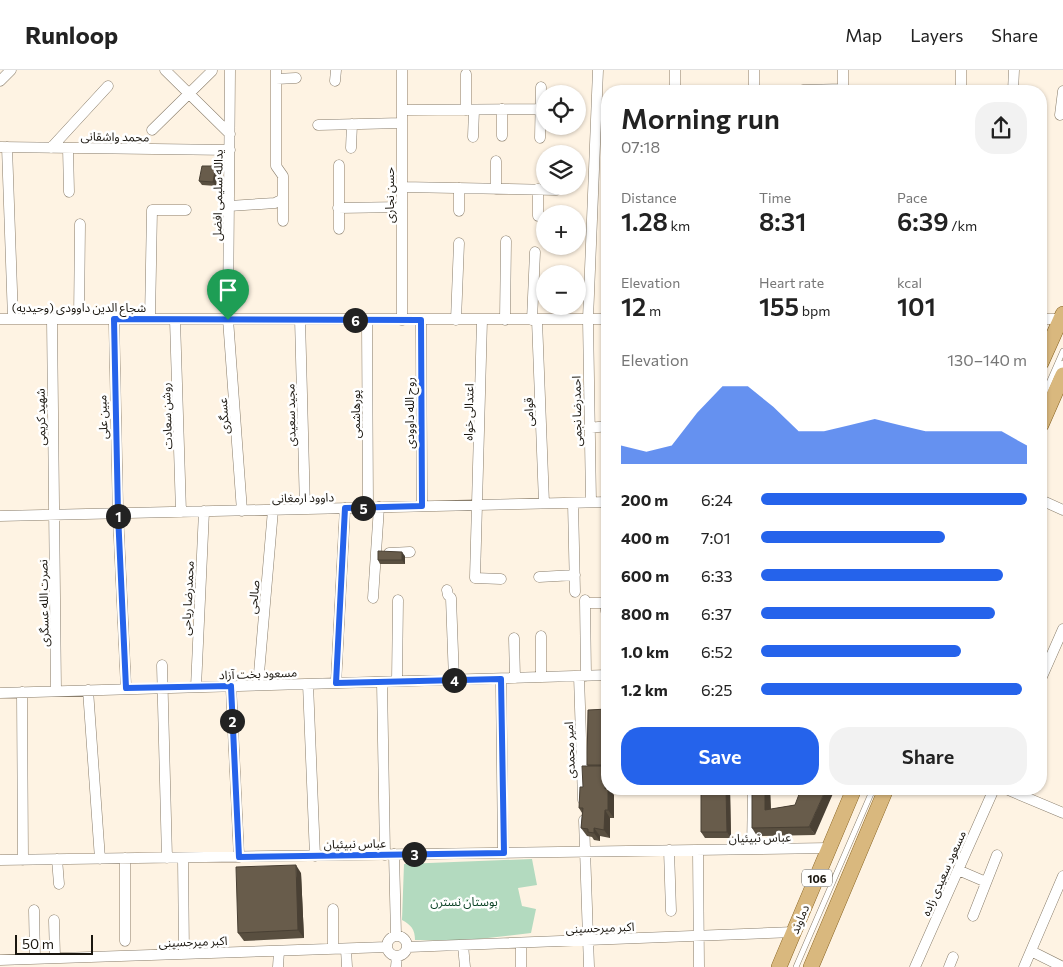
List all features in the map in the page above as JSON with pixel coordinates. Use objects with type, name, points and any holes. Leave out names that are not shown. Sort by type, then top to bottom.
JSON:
[{"type":"main road","points":[[1047,350],[1062,317]]},
{"type":"main road","points":[[1047,411],[1063,375]]},
{"type":"main road","name":"دماوند","points":[[779,967],[852,795]]},
{"type":"main road","name":"106","points":[[811,967],[883,795]]},
{"type":"street","points":[[0,81],[11,70]]},
{"type":"street","points":[[165,70],[230,134]]},
{"type":"street","name":"یدالله سلیمی افضل","points":[[228,320],[230,70]]},
{"type":"street","points":[[335,81],[336,70]]},
{"type":"street","name":"حسن نجاری","points":[[402,70],[402,320]]},
{"type":"street","name":"احمدرضا نجمی","points":[[591,502],[588,319],[598,70]]},
{"type":"street","points":[[675,70],[675,85]]},
{"type":"street","points":[[754,70],[754,85]]},
{"type":"street","points":[[843,70],[843,85]]},
{"type":"street","points":[[961,70],[961,85]]},
{"type":"street","points":[[1013,85],[1014,70]]},
{"type":"street","points":[[152,130],[212,71]]},
{"type":"street","points":[[466,74],[473,136]]},
{"type":"street","points":[[283,221],[281,201],[283,176],[276,166],[276,75],[296,78]]},
{"type":"street","points":[[51,148],[108,86]]},
{"type":"street","points":[[1060,115],[1063,91]]},
{"type":"street","points":[[402,110],[536,109]]},
{"type":"street","points":[[502,110],[502,136]]},
{"type":"street","points":[[318,125],[402,123]]},
{"type":"street","points":[[351,148],[352,124]]},
{"type":"street","points":[[0,139],[4,147],[13,319]]},
{"type":"street","name":"محمد واشقانی","points":[[4,147],[230,150]]},
{"type":"street","points":[[68,148],[68,192]]},
{"type":"street","points":[[496,160],[496,189]]},
{"type":"street","points":[[338,230],[339,165]]},
{"type":"street","points":[[402,187],[536,189]]},
{"type":"street","points":[[458,211],[459,188]]},
{"type":"street","points":[[230,206],[281,201]]},
{"type":"street","points":[[338,208],[402,207]]},
{"type":"street","points":[[150,319],[152,210],[186,210]]},
{"type":"street","points":[[79,319],[80,224]]},
{"type":"street","points":[[505,320],[506,241]]},
{"type":"street","points":[[456,320],[459,243]]},
{"type":"street","name":"قوامی","points":[[535,252],[535,320],[544,503]]},
{"type":"street","points":[[1047,318],[1062,317]]},
{"type":"street","name":"شجاع الدین داوودی (وحیدیه)","points":[[0,319],[601,319]]},
{"type":"street","name":"شهید کریمی","points":[[52,319],[54,515]]},
{"type":"street","name":"مبین علی","points":[[114,319],[118,514],[126,688]]},
{"type":"street","name":"روشن سعادت","points":[[175,320],[181,512]]},
{"type":"street","name":"عسگری","points":[[228,320],[242,511]]},
{"type":"street","name":"مجید سعیدی","points":[[300,320],[305,509]]},
{"type":"street","name":"پورهاشمی","points":[[367,320],[368,508]]},
{"type":"street","name":"روح الله داوودی","points":[[421,320],[422,506]]},
{"type":"street","name":"اعتدالی خواه","points":[[482,320],[475,578],[501,579]]},
{"type":"street","points":[[589,428],[601,427]]},
{"type":"street","name":"داوود ارمغانی","points":[[0,516],[601,502]]},
{"type":"street","points":[[573,503],[575,592]]},
{"type":"street","points":[[1047,503],[1063,510]]},
{"type":"street","points":[[373,598],[379,507]]},
{"type":"street","points":[[336,683],[345,508]]},
{"type":"street","name":"صالحی","points":[[258,685],[273,510]]},
{"type":"street","name":"محمدرضا ریاحی","points":[[196,686],[204,512]]},
{"type":"street","name":"نصرت الله عسگری","points":[[54,515],[56,690]]},
{"type":"street","points":[[376,554],[410,552]]},
{"type":"street","points":[[539,577],[575,575]]},
{"type":"street","points":[[446,590],[448,596],[452,598],[454,680]]},
{"type":"street","points":[[398,600],[398,682]]},
{"type":"street","name":"امیر محمدی","points":[[588,967],[582,676],[585,601],[601,603]]},
{"type":"street","points":[[1047,665],[1063,629]]},
{"type":"street","points":[[541,636],[541,678]]},
{"type":"street","points":[[514,638],[515,678]]},
{"type":"street","points":[[162,664],[161,689],[167,858]]},
{"type":"street","name":"مسعود بخت آزاد","points":[[0,693],[601,676]]},
{"type":"street","points":[[501,679],[504,853]]},
{"type":"street","points":[[382,682],[390,855],[396,935]]},
{"type":"street","points":[[308,684],[314,856]]},
{"type":"street","points":[[231,686],[238,860]]},
{"type":"street","points":[[88,690],[100,859]]},
{"type":"street","points":[[22,692],[23,860]]},
{"type":"street","points":[[752,849],[753,795]]},
{"type":"street","name":"مسعود سعیدی زاده","points":[[916,967],[991,795]]},
{"type":"street","points":[[1020,795],[1063,813]]},
{"type":"street","name":"عباس نبیئیان","points":[[0,860],[125,858],[238,860],[314,856],[830,848]]},
{"type":"street","points":[[669,850],[671,911]]},
{"type":"street","points":[[698,850],[699,967]]},
{"type":"street","points":[[973,916],[997,855]]},
{"type":"street","points":[[125,858],[126,940]]},
{"type":"street","points":[[183,858],[184,954]]},
{"type":"street","points":[[57,860],[59,884]]},
{"type":"street","points":[[958,870],[986,882]]},
{"type":"street","points":[[1024,967],[1063,876]]},
{"type":"street","points":[[333,909],[333,949]]},
{"type":"street","points":[[34,910],[35,959]]},
{"type":"street","points":[[54,920],[55,958]]},
{"type":"street","name":"اکبر میرحسینی","points":[[408,947],[794,932]]},
{"type":"street","points":[[396,935],[405,939],[408,947],[403,954],[397,956],[391,954],[387,947],[390,938],[396,935]]},
{"type":"street","points":[[521,943],[521,967]]},
{"type":"street","points":[[462,945],[465,967]]},
{"type":"street","name":"اکبر میرحسینی","points":[[0,960],[387,947]]},
{"type":"street","points":[[346,949],[347,967]]},
{"type":"street","points":[[278,967],[279,951]]},
{"type":"street","points":[[1031,951],[1063,967]]},
{"type":"street","points":[[396,967],[397,956]]},
{"type":"street","points":[[949,967],[953,956]]},
{"type":"lane","points":[[1047,387],[1063,351]]},
{"type":"lane","points":[[1047,400],[1063,363]]},
{"type":"lane","points":[[796,967],[870,795]]},
{"type":"lane","points":[[804,967],[878,795]]},
{"type":"green space","name":"بوستان نسترن","points":[[532,859],[537,885],[518,888],[522,906],[536,909],[531,933],[461,941],[415,940],[412,928],[402,920],[404,864]]},
{"type":"building","points":[[202,166],[216,166],[213,182],[199,181]]},
{"type":"building","points":[[378,551],[402,552],[402,560],[378,560]]},
{"type":"building","points":[[601,709],[601,765],[587,765],[588,710]]},
{"type":"building","points":[[582,766],[601,766],[601,795],[608,795],[608,810],[605,810],[604,830],[594,828],[594,833],[588,832],[588,829],[581,828],[583,808],[579,808],[580,787],[583,787]]},
{"type":"building","points":[[701,795],[726,795],[727,832],[701,832]]},
{"type":"building","points":[[752,795],[765,795],[765,810],[795,805],[799,795],[823,795],[809,827],[752,828]]},
{"type":"building","points":[[296,865],[298,930],[238,933],[236,867]]},
{"type":"route","points":[[114,319],[228,320],[421,320],[422,506],[345,508],[336,683],[501,679],[504,853],[239,857],[231,686],[161,689],[126,688],[118,514],[113,359],[114,319]]}]
